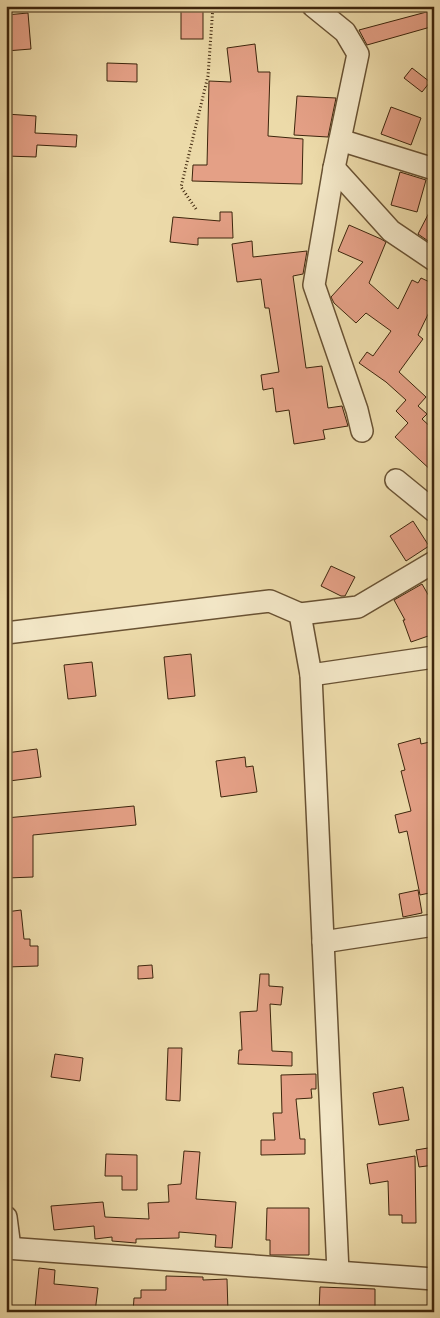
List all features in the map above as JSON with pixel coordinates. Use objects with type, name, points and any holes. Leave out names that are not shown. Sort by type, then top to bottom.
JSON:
[{"type":"street","points":[[313,6],[345,32],[358,54],[334,168],[314,284],[357,410],[362,431]]},
{"type":"street","points":[[340,140],[434,169]]},
{"type":"street","points":[[334,168],[390,231],[434,260]]},
{"type":"street","points":[[396,480],[434,512]]},
{"type":"street","points":[[6,633],[270,601],[300,614],[358,607],[434,562]]},
{"type":"street","points":[[300,614],[312,675],[338,1272]]},
{"type":"street","points":[[312,675],[434,657]]},
{"type":"street","points":[[324,942],[434,925]]},
{"type":"street","points":[[6,1217],[8,1248],[434,1279]]},
{"type":"path","points":[[196,209],[181,187],[208,76],[213,6]]},
{"type":"building","points":[[181,6],[203,6],[203,39],[181,39]]},
{"type":"building","points":[[434,10],[434,26],[367,45],[359,30]]},
{"type":"building","points":[[28,13],[31,49],[6,51],[6,15]]},
{"type":"building","points":[[255,44],[258,72],[270,72],[268,136],[303,139],[302,184],[192,181],[193,165],[207,165],[209,81],[231,82],[227,48]]},
{"type":"building","points":[[107,63],[137,64],[137,82],[107,81]]},
{"type":"building","points":[[412,68],[430,82],[422,92],[404,78]]},
{"type":"building","points":[[297,96],[336,98],[328,137],[294,135]]},
{"type":"building","points":[[391,107],[421,118],[411,145],[381,134]]},
{"type":"building","points":[[6,114],[36,116],[35,133],[77,135],[76,147],[37,145],[36,157],[6,156]]},
{"type":"building","points":[[400,172],[426,180],[417,212],[391,205]]},
{"type":"building","points":[[434,203],[434,245],[418,234]]},
{"type":"building","points":[[220,212],[232,212],[233,238],[198,238],[198,245],[170,242],[173,217],[220,221]]},
{"type":"building","points":[[349,225],[386,242],[369,283],[398,309],[412,280],[418,283],[421,278],[434,284],[434,302],[418,335],[423,339],[399,372],[426,397],[418,406],[427,414],[422,419],[434,430],[434,473],[395,437],[408,423],[396,411],[406,400],[386,382],[359,363],[367,352],[373,356],[391,331],[366,313],[356,323],[334,303],[331,297],[363,262],[338,251]]},
{"type":"building","points":[[252,241],[253,257],[307,251],[303,274],[293,276],[306,368],[322,366],[328,408],[342,406],[348,426],[323,430],[325,439],[294,444],[289,410],[276,412],[273,388],[263,390],[261,375],[279,372],[269,308],[265,308],[261,279],[237,282],[232,244]]},
{"type":"building","points":[[413,521],[429,546],[406,561],[390,536]]},
{"type":"building","points":[[331,566],[355,577],[345,596],[341,596],[321,586]]},
{"type":"building","points":[[422,584],[434,605],[434,634],[411,642],[403,620],[405,620],[394,600]]},
{"type":"building","points":[[191,654],[195,696],[168,699],[164,657]]},
{"type":"building","points":[[92,662],[96,696],[68,699],[64,665]]},
{"type":"building","points":[[420,738],[421,744],[434,741],[434,892],[420,895],[407,831],[399,833],[395,815],[411,811],[401,771],[405,770],[398,744]]},
{"type":"building","points":[[37,749],[41,777],[9,781],[6,753]]},
{"type":"building","points":[[245,757],[246,767],[253,766],[257,792],[221,797],[216,761]]},
{"type":"building","points":[[134,806],[136,825],[33,835],[33,877],[7,878],[6,818]]},
{"type":"building","points":[[418,890],[422,913],[403,917],[399,894]]},
{"type":"building","points":[[21,910],[24,939],[30,939],[30,946],[38,946],[38,966],[6,967],[6,912]]},
{"type":"building","points":[[152,965],[153,978],[138,979],[138,966]]},
{"type":"building","points":[[260,974],[269,974],[269,986],[283,987],[281,1005],[270,1004],[272,1051],[292,1052],[292,1066],[238,1064],[239,1050],[242,1050],[240,1012],[257,1011]]},
{"type":"building","points":[[168,1048],[182,1048],[180,1101],[166,1100]]},
{"type":"building","points":[[55,1054],[83,1058],[80,1081],[51,1077]]},
{"type":"building","points":[[316,1074],[316,1089],[311,1089],[312,1098],[296,1099],[300,1139],[305,1139],[305,1154],[261,1155],[261,1140],[275,1140],[273,1113],[282,1113],[281,1075]]},
{"type":"building","points":[[403,1087],[409,1120],[379,1125],[373,1093]]},
{"type":"building","points":[[434,1147],[434,1165],[419,1167],[416,1150]]},
{"type":"building","points":[[184,1151],[200,1152],[196,1199],[236,1202],[232,1248],[215,1247],[216,1235],[179,1232],[179,1238],[136,1239],[136,1243],[112,1241],[112,1237],[95,1239],[94,1226],[54,1230],[51,1206],[103,1202],[105,1217],[149,1219],[148,1203],[169,1202],[168,1185],[181,1184]]},
{"type":"building","points":[[106,1154],[137,1155],[137,1190],[122,1190],[122,1176],[105,1176]]},
{"type":"building","points":[[415,1156],[416,1223],[402,1223],[402,1215],[389,1215],[388,1181],[370,1184],[367,1164]]},
{"type":"building","points":[[267,1208],[309,1208],[309,1255],[270,1255],[270,1240],[266,1240]]},
{"type":"building","points":[[39,1268],[55,1270],[54,1284],[98,1288],[95,1312],[62,1312],[63,1310],[35,1308]]},
{"type":"building","points":[[166,1276],[203,1277],[203,1280],[227,1279],[228,1312],[133,1312],[134,1298],[141,1298],[141,1290],[166,1290]]},
{"type":"building","points":[[320,1287],[375,1289],[375,1312],[319,1312]]}]
